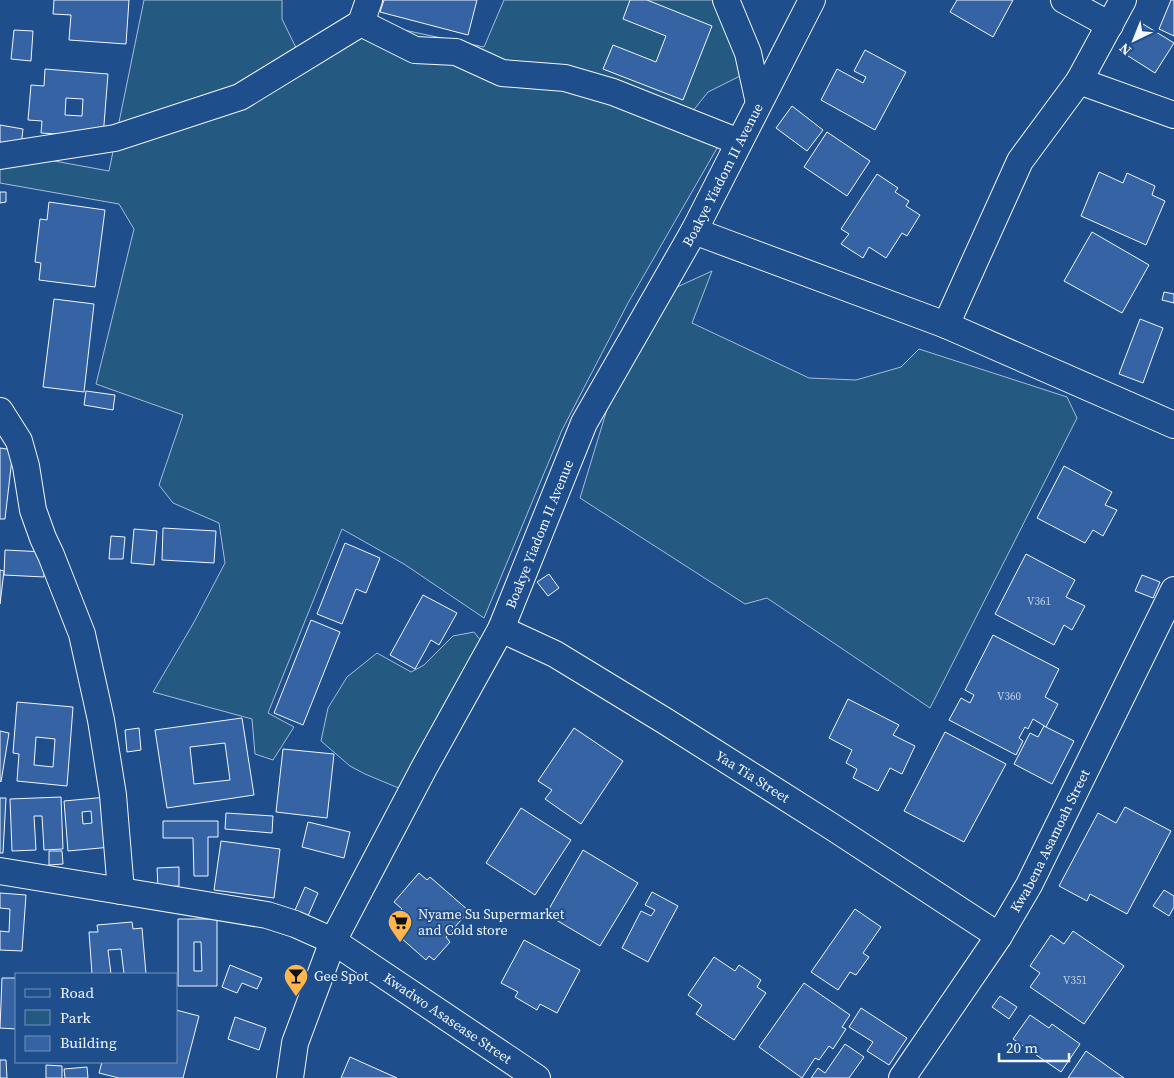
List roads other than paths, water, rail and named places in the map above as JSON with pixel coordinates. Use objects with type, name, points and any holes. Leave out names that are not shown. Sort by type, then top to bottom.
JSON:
[{"type":"street","points":[[726,0],[748,53],[759,103]]},
{"type":"street","name":"Boakye Yiadom II Avenue","points":[[290,1078],[295,1043],[333,941],[424,768],[501,628],[584,423],[694,231],[812,0]]},
{"type":"street","points":[[1064,0],[1110,25]]},
{"type":"street","points":[[946,325],[1020,161],[1079,81],[1122,0]]},
{"type":"street","points":[[0,156],[114,138],[240,97],[365,11],[415,50],[456,52],[502,73],[565,78],[613,92],[739,142]]},
{"type":"street","points":[[1079,81],[1174,115]]},
{"type":"street","points":[[694,231],[946,325],[1174,425]]},
{"type":"street","points":[[4,423],[19,441],[26,466],[33,510],[82,634],[101,720],[113,795],[121,892]]},
{"type":"street","name":"Kwabena Asamoah Street","points":[[902,1078],[999,936],[1033,877],[1174,590]]},
{"type":"street","name":"Yaa Tia Street","points":[[501,628],[555,654],[657,716],[834,828],[999,936]]},
{"type":"street","name":"Kwadwo Asasease Street","points":[[0,871],[267,915],[295,924],[333,941],[537,1078]]},
{"type":"place","name":"Nyame Su Supermarket and Cold store","points":[[400,943]]},
{"type":"place","name":"Gee Spot","points":[[296,997]]}]
